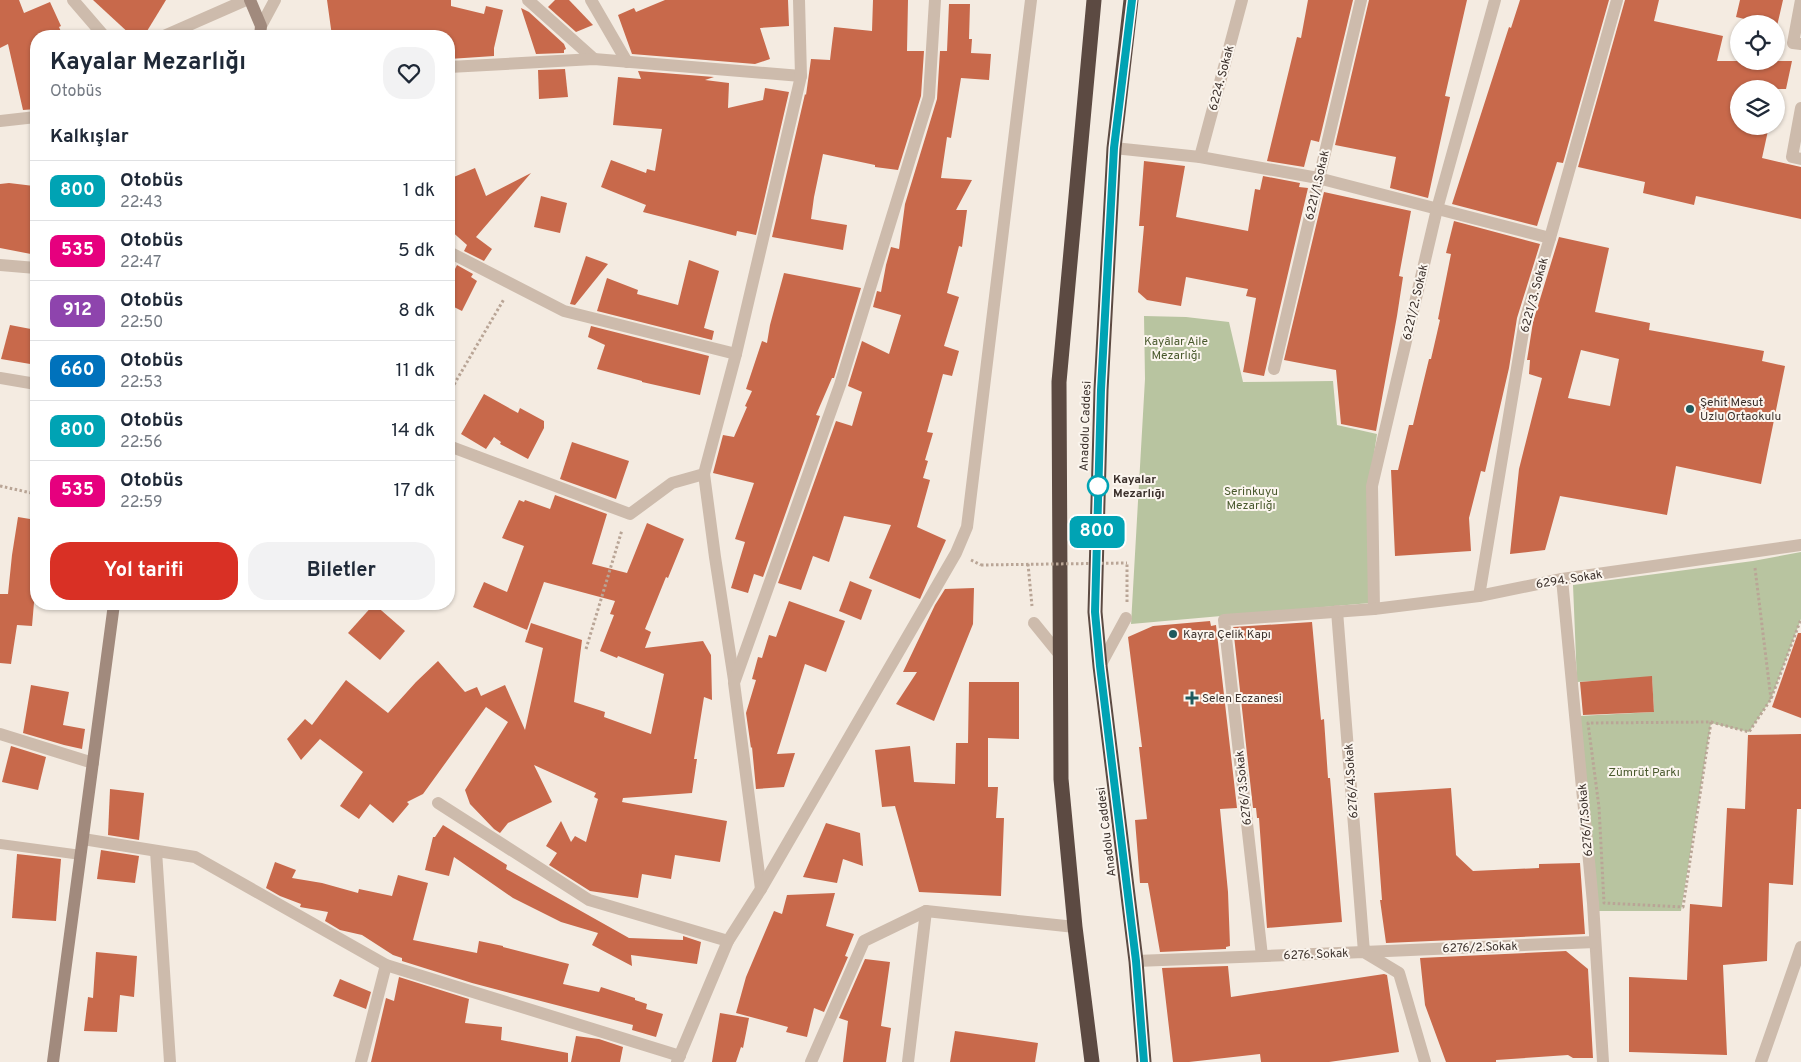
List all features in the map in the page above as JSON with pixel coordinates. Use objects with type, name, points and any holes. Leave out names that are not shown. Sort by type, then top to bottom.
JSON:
[{"type":"highway","name":"Anadolu Caddesi","points":[[1092,1062],[1075,927],[1061,779],[1058,382],[1094,0]]},
{"type":"highway","name":"Anadolu Caddesi","points":[[1132,0],[1114,148],[1101,390],[1095,612],[1136,961],[1144,1062]]},
{"type":"street","points":[[73,0],[99,30]]},
{"type":"street","points":[[178,30],[248,0],[261,30]]},
{"type":"street","points":[[261,30],[275,0]]},
{"type":"street","points":[[528,0],[594,59]]},
{"type":"street","points":[[591,0],[627,62]]},
{"type":"street","points":[[761,889],[704,474],[736,354],[801,76],[800,0]]},
{"type":"street","points":[[734,683],[840,385],[929,97],[935,0]]},
{"type":"street","points":[[83,839],[195,857],[386,965],[679,1059],[728,941],[761,889],[956,553],[967,526],[1031,0]]},
{"type":"street","name":"6224. Sokak","points":[[1200,157],[1242,0]]},
{"type":"street","name":"6221/1.Sokak","points":[[1274,369],[1360,0]]},
{"type":"street","name":"6221/2. Sokak","points":[[1374,609],[1372,486],[1437,209],[1494,0]]},
{"type":"street","name":"6221/3. Sokak","points":[[1479,596],[1525,320],[1617,0]]},
{"type":"street","points":[[1801,0],[1793,43],[1801,44]]},
{"type":"street","points":[[455,67],[594,59],[801,76]]},
{"type":"street","points":[[1801,108],[1792,157],[1801,160]]},
{"type":"street","points":[[0,121],[30,118]]},
{"type":"street","points":[[1114,148],[1200,157],[1318,178],[1550,238]]},
{"type":"street","points":[[455,255],[564,311],[736,354]]},
{"type":"street","points":[[0,265],[30,268]]},
{"type":"street","points":[[0,378],[30,383]]},
{"type":"street","points":[[455,448],[630,514],[672,483],[704,474]]},
{"type":"street","name":"6294. Sokak","points":[[1224,620],[1374,609],[1479,596],[1562,579],[1801,545]]},
{"type":"street","name":"6276/7.Sokak","points":[[1562,579],[1593,903],[1603,1062]]},
{"type":"street","points":[[53,1062],[113,610]]},
{"type":"street","name":"6276/4.Sokak","points":[[1337,611],[1364,952]]},
{"type":"street","points":[[1100,666],[1126,618]]},
{"type":"street","name":"6276/3.Sokak","points":[[1224,620],[1262,956]]},
{"type":"street","points":[[1034,624],[1060,655]]},
{"type":"street","points":[[0,734],[93,763]]},
{"type":"street","points":[[438,803],[590,900],[728,941]]},
{"type":"street","points":[[156,851],[170,1062]]},
{"type":"street","points":[[908,1062],[926,911]]},
{"type":"street","points":[[811,1062],[864,941],[926,911],[1075,927]]},
{"type":"street","name":"6276/2.Sokak","points":[[1364,952],[1595,942]]},
{"type":"street","points":[[1760,1062],[1801,947]]},
{"type":"street","name":"6276. Sokak","points":[[1136,961],[1364,952],[1399,974],[1425,1062]]},
{"type":"street","points":[[361,1062],[386,965]]},
{"type":"lane","points":[[0,844],[81,855]]},
{"type":"path","points":[[455,383],[512,285]]},
{"type":"path","points":[[0,486],[30,493]]},
{"type":"path","points":[[586,649],[620,533],[630,514]]},
{"type":"path","points":[[981,565],[1127,563],[1126,618]]},
{"type":"path","points":[[1028,564],[1034,624]]},
{"type":"path","points":[[1755,566],[1771,699]]},
{"type":"path","points":[[1711,722],[1683,907],[1604,903],[1598,807],[1588,723],[1711,722],[1749,732],[1771,699],[1801,619]]},
{"type":"green space","name":"Serinkuyu Mezarlığı","points":[[1144,316],[1186,317],[1229,322],[1243,382],[1333,381],[1337,425],[1377,434],[1369,487],[1370,603],[1131,624],[1145,379]]},
{"type":"green space","name":"Zümrüt Parkı","points":[[1801,552],[1801,619],[1771,699],[1749,732],[1711,723],[1681,911],[1599,911],[1579,716],[1654,712],[1652,677],[1577,682],[1573,585],[1753,561]]},
{"type":"building","points":[[0,0],[19,0],[24,13],[50,2],[61,26],[59,27],[60,30],[30,30],[30,109],[23,110],[8,44],[0,48]]},
{"type":"building","points":[[93,0],[166,0],[148,30],[126,30]]},
{"type":"building","points":[[327,0],[451,0],[451,6],[484,14],[486,6],[503,10],[494,48],[494,56],[455,59],[455,30],[331,30]]},
{"type":"building","points":[[555,0],[569,0],[593,25],[576,32],[548,7]]},
{"type":"building","points":[[665,0],[788,0],[789,26],[760,28],[770,59],[755,64],[632,54],[618,15],[634,8],[636,12]]},
{"type":"building","points":[[873,0],[908,0],[907,51],[924,51],[921,96],[898,170],[875,167],[875,165],[823,154],[811,219],[847,225],[843,250],[772,237],[806,95],[811,59],[830,60],[834,27],[872,31]]},
{"type":"building","points":[[1308,0],[1353,0],[1319,142],[1311,140],[1304,167],[1267,161],[1297,37],[1301,38]]},
{"type":"building","points":[[1369,0],[1467,0],[1445,96],[1450,97],[1428,198],[1390,188],[1396,157],[1335,145]]},
{"type":"building","points":[[1520,0],[1609,0],[1563,163],[1557,162],[1537,226],[1452,204],[1509,27],[1511,28]]},
{"type":"building","points":[[1625,0],[1659,0],[1654,21],[1723,36],[1717,61],[1730,61],[1730,70],[1785,70],[1785,61],[1792,61],[1786,89],[1785,80],[1730,80],[1730,135],[1767,135],[1762,158],[1801,167],[1801,219],[1696,196],[1694,205],[1643,193],[1645,182],[1578,167]]},
{"type":"building","points":[[1740,0],[1783,0],[1780,15],[1736,15]]},
{"type":"building","points":[[949,4],[970,4],[969,39],[972,39],[971,53],[991,54],[989,80],[961,78],[951,138],[947,137],[941,178],[972,180],[956,210],[967,210],[962,247],[959,246],[947,293],[959,297],[944,346],[959,351],[952,376],[943,374],[927,432],[933,433],[925,460],[928,461],[923,478],[930,480],[917,527],[946,540],[920,599],[869,578],[891,525],[844,516],[829,562],[813,556],[801,590],[778,583],[836,421],[852,426],[862,392],[848,386],[862,341],[889,354],[901,315],[873,307],[877,291],[881,292],[891,247],[899,249],[905,204],[937,99],[940,51],[947,51]]},
{"type":"building","points":[[521,8],[529,12],[564,44],[566,49],[564,53],[536,54]]},
{"type":"building","points":[[565,69],[568,97],[539,99],[538,70]]},
{"type":"building","points":[[638,71],[714,77],[705,80],[729,83],[728,108],[763,100],[765,88],[789,92],[756,235],[737,231],[736,236],[643,212],[646,205],[601,187],[611,160],[646,173],[647,169],[655,171],[662,129],[613,125],[618,77],[641,79]]},
{"type":"building","points":[[1144,161],[1185,166],[1176,217],[1248,231],[1255,189],[1260,190],[1263,176],[1300,183],[1299,187],[1308,188],[1264,376],[1243,372],[1256,298],[1246,296],[1248,289],[1186,277],[1181,306],[1147,300],[1138,292],[1144,226],[1139,226]]},
{"type":"building","points":[[475,168],[486,196],[531,173],[476,237],[492,249],[484,261],[464,251],[467,245],[455,234],[455,176]]},
{"type":"building","points":[[0,184],[30,186],[30,254],[0,248]]},
{"type":"building","points":[[1324,192],[1411,211],[1399,276],[1403,277],[1397,316],[1376,431],[1341,424],[1336,370],[1284,360]]},
{"type":"building","points":[[541,196],[567,203],[560,233],[534,227]]},
{"type":"building","points":[[1454,221],[1540,244],[1517,318],[1509,368],[1485,472],[1481,471],[1469,518],[1471,551],[1395,556],[1391,470],[1398,470],[1409,425],[1413,425],[1429,359],[1431,359],[1440,320],[1438,319],[1451,254],[1446,253]]},
{"type":"building","points":[[1559,237],[1609,248],[1595,312],[1650,323],[1649,330],[1764,351],[1762,361],[1785,366],[1761,484],[1676,466],[1667,515],[1560,496],[1545,550],[1510,554],[1519,469],[1542,378],[1529,374],[1530,360],[1527,360],[1533,322]],"holes":[[[1581,350],[1619,359],[1610,406],[1568,398]]]},
{"type":"building","points":[[586,256],[608,264],[575,305],[570,304]]},
{"type":"building","points":[[689,260],[719,271],[704,328],[714,331],[712,340],[597,311],[607,278],[638,290],[637,294],[678,305]]},
{"type":"building","points":[[457,265],[473,274],[471,277],[477,281],[462,311],[455,308],[455,269]]},
{"type":"building","points":[[784,273],[861,288],[834,378],[832,378],[816,415],[820,416],[763,577],[754,574],[748,593],[731,588],[745,542],[735,539],[754,483],[713,473],[723,435],[734,437],[747,407],[745,406],[752,391],[746,389],[762,341],[767,343]]},
{"type":"building","points":[[10,325],[30,329],[30,364],[1,359]]},
{"type":"building","points":[[591,326],[709,356],[700,395],[642,382],[597,369],[605,345],[588,337]]},
{"type":"building","points":[[484,394],[518,413],[520,408],[544,421],[544,428],[528,459],[500,444],[501,442],[494,437],[486,449],[461,434]]},
{"type":"building","points":[[572,442],[629,461],[616,499],[560,479]]},
{"type":"building","points":[[555,495],[607,514],[592,564],[627,573],[647,523],[684,539],[645,629],[651,632],[645,648],[703,641],[711,655],[712,700],[704,697],[694,759],[697,759],[692,793],[623,798],[622,802],[727,821],[720,862],[675,855],[671,879],[642,874],[638,898],[590,891],[549,865],[557,853],[546,846],[561,821],[571,842],[575,836],[586,842],[598,799],[594,797],[596,793],[534,765],[552,802],[508,823],[500,833],[470,804],[465,790],[508,722],[486,707],[423,794],[407,802],[409,804],[393,823],[370,804],[359,819],[340,806],[363,772],[320,739],[301,760],[287,739],[305,719],[312,725],[346,680],[388,713],[438,661],[465,692],[477,687],[481,696],[505,685],[525,730],[543,648],[525,642],[531,623],[582,640],[574,702],[605,712],[604,717],[651,734],[664,674],[600,651],[614,615],[610,614],[615,601],[544,582],[527,630],[473,607],[484,582],[507,592],[524,546],[502,538],[519,500],[524,502],[525,500],[550,509]]},
{"type":"building","points":[[18,517],[30,519],[30,610],[33,610],[32,626],[17,625],[11,664],[0,663],[0,594],[8,594]]},
{"type":"building","points":[[850,581],[872,590],[861,620],[839,611]]},
{"type":"building","points":[[974,588],[973,624],[934,721],[896,704],[917,672],[903,672],[935,605],[945,589]]},
{"type":"building","points":[[789,601],[845,621],[826,672],[805,664],[777,754],[795,753],[784,787],[756,789],[752,747],[746,713],[756,680],[752,679],[758,657],[762,658],[769,635],[776,637]]},
{"type":"building","points":[[369,610],[381,610],[405,631],[380,660],[348,633]]},
{"type":"building","points":[[1210,621],[1211,626],[1216,625],[1237,808],[1220,809],[1228,892],[1230,946],[1226,947],[1226,949],[1160,952],[1148,883],[1140,883],[1135,820],[1147,819],[1139,747],[1142,747],[1128,637],[1153,626]]},
{"type":"building","points":[[1312,622],[1321,720],[1324,719],[1328,778],[1330,778],[1342,922],[1267,928],[1259,818],[1257,818],[1256,808],[1253,808],[1233,627]]},
{"type":"building","points":[[1798,633],[1801,633],[1801,718],[1772,707]]},
{"type":"building","points":[[1652,676],[1654,712],[1583,715],[1580,682]]},
{"type":"building","points":[[969,682],[1019,682],[1019,739],[988,738],[988,787],[998,787],[996,818],[1004,818],[1001,896],[919,892],[895,806],[882,807],[875,750],[910,746],[914,782],[955,784],[956,743],[968,743]]},
{"type":"building","points":[[31,685],[69,692],[63,725],[85,729],[82,749],[23,733]]},
{"type":"building","points":[[1801,734],[1801,809],[1797,809],[1793,885],[1769,883],[1767,961],[1723,965],[1727,1055],[1629,1052],[1629,977],[1687,980],[1690,904],[1722,907],[1727,808],[1745,809],[1748,735]]},
{"type":"building","points":[[11,746],[46,757],[38,790],[2,782]]},
{"type":"building","points":[[1451,788],[1456,855],[1473,871],[1539,868],[1539,864],[1580,863],[1585,934],[1386,943],[1380,900],[1382,900],[1374,793]]},
{"type":"building","points":[[110,789],[144,793],[139,840],[108,835]]},
{"type":"building","points":[[826,823],[860,833],[863,866],[843,859],[837,883],[803,877]]},
{"type":"building","points":[[443,825],[507,865],[506,869],[629,938],[683,940],[683,936],[701,942],[697,964],[631,955],[632,966],[592,945],[598,933],[561,922],[513,898],[454,857],[449,876],[425,870],[433,837],[435,837]]},
{"type":"building","points":[[101,850],[139,856],[135,883],[97,879]]},
{"type":"building","points":[[17,854],[61,859],[56,921],[12,918]]},
{"type":"building","points":[[275,862],[296,870],[292,878],[322,883],[358,893],[359,889],[392,896],[398,875],[428,883],[413,940],[477,953],[479,941],[569,964],[563,984],[599,992],[601,987],[635,998],[635,1000],[647,1004],[646,1009],[663,1014],[656,1037],[632,1030],[633,1025],[472,983],[402,961],[402,958],[393,955],[362,935],[340,930],[325,921],[328,912],[300,907],[301,904],[266,888]]},
{"type":"building","points":[[835,893],[826,926],[854,934],[845,956],[848,957],[824,1012],[814,1008],[807,1037],[786,1032],[788,1027],[736,1013],[746,977],[774,911],[782,914],[787,895]]},
{"type":"building","points":[[1566,951],[1588,969],[1593,1058],[1573,1058],[1568,1055],[1496,1060],[1496,1062],[1446,1062],[1425,1005],[1420,958]]},
{"type":"building","points":[[96,952],[137,956],[134,997],[120,995],[117,1032],[84,1031],[88,997],[93,998]]},
{"type":"building","points":[[865,959],[890,962],[881,1026],[891,1028],[886,1062],[843,1062],[848,1021],[839,1018]]},
{"type":"building","points":[[1228,966],[1231,997],[1387,975],[1399,1052],[1329,1062],[1261,1062],[1260,1054],[1173,1062],[1162,968]]},
{"type":"building","points":[[399,977],[469,999],[465,1023],[502,1027],[501,1040],[568,1053],[568,1062],[371,1062],[386,998],[394,1001]]},
{"type":"building","points":[[340,979],[371,992],[366,1009],[333,996]]},
{"type":"building","points":[[720,1013],[749,1018],[743,1048],[741,1047],[736,1062],[712,1062]]},
{"type":"building","points":[[955,1031],[1038,1043],[1035,1062],[950,1062]]},
{"type":"building","points":[[576,1036],[599,1039],[623,1047],[620,1062],[571,1062]]},
{"type":"bus line","name":"800","points":[[1132,0],[1114,148],[1101,390],[1095,612],[1136,961],[1144,1062]]},
{"type":"place","name":"Şehit Mesut Uzlu Ortaokulu","points":[[1690,409]]},
{"type":"place","name":"Kayalar Mezarlığı","points":[[1098,486]]},
{"type":"place","name":"Kayra Çelik Kapı","points":[[1173,634]]},
{"type":"place","name":"Selen Eczanesi","points":[[1192,698]]},
{"type":"park label","name":"Kayâlar Aile Mezarlığı","points":[[1176,348]]}]
